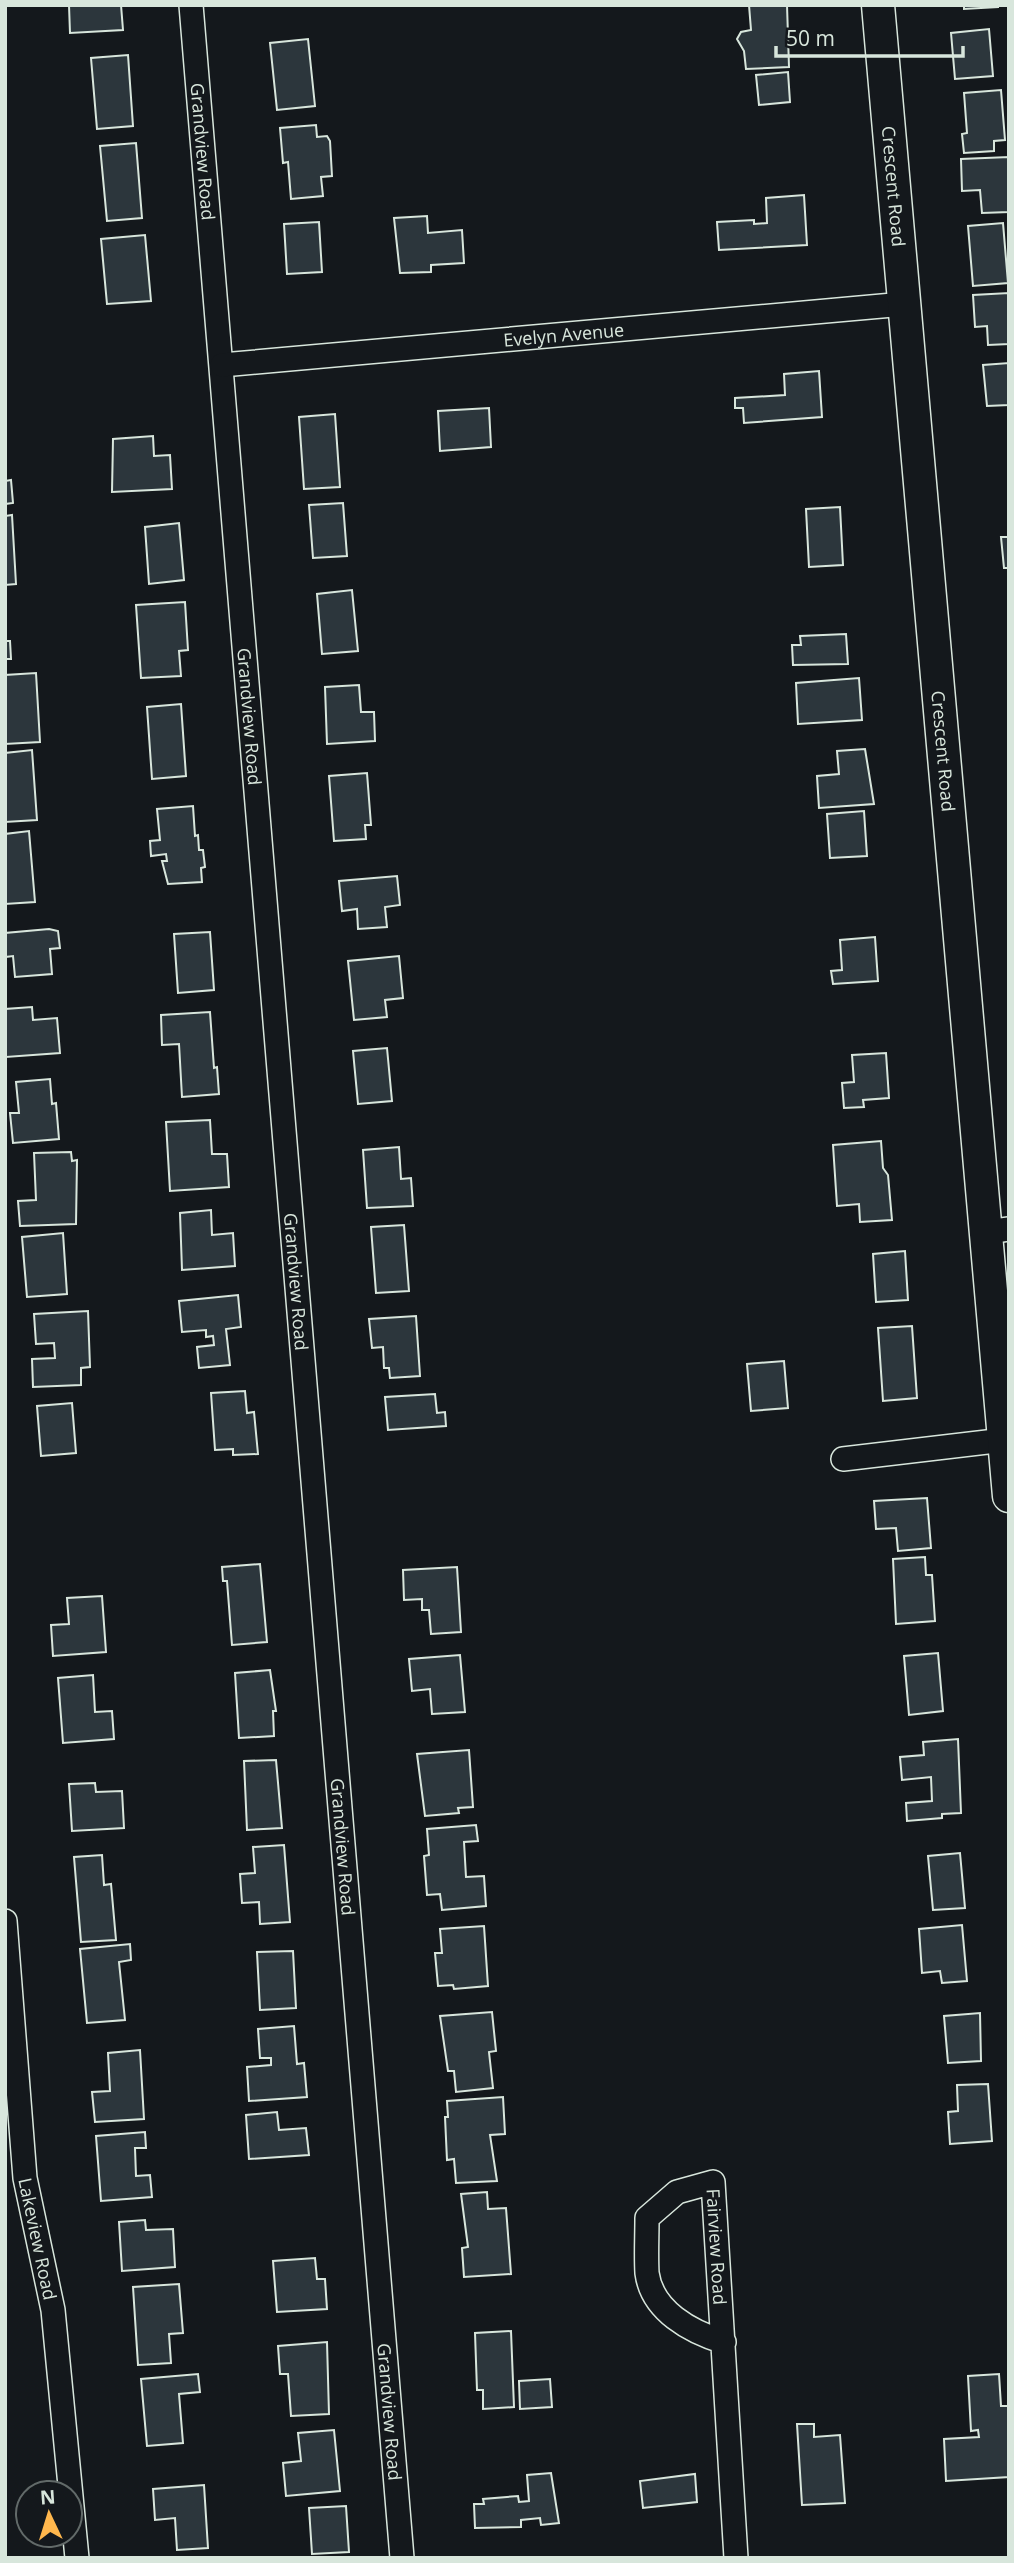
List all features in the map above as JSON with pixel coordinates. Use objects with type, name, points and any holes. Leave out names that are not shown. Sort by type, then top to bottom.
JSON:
[{"type":"street","name":"Grandview Road","points":[[191,5],[402,2558]]},
{"type":"street","name":"Crescent Road","points":[[878,5],[904,304],[997,1231],[1004,1440],[1009,1496]]},
{"type":"street","name":"Evelyn Avenue","points":[[222,365],[904,304]]},
{"type":"street","points":[[843,1459],[1004,1440]]},
{"type":"street","name":"Lakeview Road","points":[[5,1922],[26,2178],[53,2310],[77,2558]]},
{"type":"street","name":"Fairview Road","points":[[723,2342],[695,2333],[665,2310],[648,2276],[647,2218],[677,2192],[713,2182],[723,2329],[736,2558]]},
{"type":"building","points":[[69,5],[121,5],[123,30],[70,33]]},
{"type":"building","points":[[749,5],[787,5],[789,67],[746,69],[744,51],[737,39],[741,32],[751,30]]},
{"type":"building","points":[[964,5],[998,5],[998,7],[964,9]]},
{"type":"building","points":[[989,29],[993,76],[955,79],[951,33]]},
{"type":"building","points":[[308,39],[315,106],[277,110],[270,43]]},
{"type":"building","points":[[128,55],[133,126],[97,129],[91,58]]},
{"type":"building","points":[[788,72],[790,102],[759,105],[756,75]]},
{"type":"building","points":[[1001,90],[1005,140],[994,141],[994,151],[964,153],[962,134],[967,133],[964,93]]},
{"type":"building","points":[[316,125],[317,137],[327,136],[330,141],[332,176],[321,177],[323,196],[291,199],[288,162],[283,163],[280,128]]},
{"type":"building","points":[[136,143],[142,218],[107,221],[100,146]]},
{"type":"building","points":[[1009,157],[1009,212],[982,213],[980,190],[962,191],[961,159]]},
{"type":"building","points":[[804,195],[807,245],[719,250],[717,222],[754,220],[754,224],[767,223],[766,198]]},
{"type":"building","points":[[427,216],[428,233],[462,230],[464,263],[431,265],[431,272],[400,273],[394,218]]},
{"type":"building","points":[[319,222],[322,272],[287,274],[284,224]]},
{"type":"building","points":[[1003,223],[1008,283],[973,286],[968,226]]},
{"type":"building","points":[[145,235],[151,301],[107,304],[101,239]]},
{"type":"building","points":[[1009,293],[1009,344],[988,345],[987,326],[975,327],[973,295]]},
{"type":"building","points":[[1009,363],[1009,405],[987,406],[983,365]]},
{"type":"building","points":[[819,371],[822,417],[744,423],[743,408],[735,408],[735,398],[785,395],[784,374]]},
{"type":"building","points":[[489,408],[491,447],[440,451],[438,411]]},
{"type":"building","points":[[335,414],[340,487],[304,489],[299,417]]},
{"type":"building","points":[[153,436],[154,456],[170,455],[172,489],[112,492],[113,439]]},
{"type":"building","points":[[11,480],[13,503],[5,504],[5,481]]},
{"type":"building","points":[[343,503],[347,556],[313,558],[309,505]]},
{"type":"building","points":[[840,507],[843,565],[809,567],[806,509]]},
{"type":"building","points":[[12,515],[16,584],[5,585],[5,516]]},
{"type":"building","points":[[179,523],[184,580],[149,584],[145,527]]},
{"type":"building","points":[[1001,537],[1009,537],[1009,568],[1004,568]]},
{"type":"building","points":[[352,590],[358,651],[322,654],[317,594]]},
{"type":"building","points":[[185,602],[188,650],[179,651],[181,676],[141,678],[136,605]]},
{"type":"building","points":[[846,634],[848,664],[793,665],[792,645],[801,645],[800,636]]},
{"type":"building","points":[[5,641],[10,641],[11,659],[5,659]]},
{"type":"building","points":[[36,673],[40,742],[5,744],[5,675]]},
{"type":"building","points":[[859,678],[862,720],[798,724],[796,683]]},
{"type":"building","points":[[359,685],[361,712],[374,712],[375,741],[327,744],[325,687]]},
{"type":"building","points":[[181,704],[186,776],[152,779],[147,707]]},
{"type":"building","points":[[865,749],[874,804],[819,808],[817,776],[839,774],[837,751]]},
{"type":"building","points":[[32,750],[37,820],[5,822],[5,753]]},
{"type":"building","points":[[367,773],[371,825],[365,825],[366,839],[334,841],[329,776]]},
{"type":"building","points":[[193,806],[195,836],[198,835],[199,850],[203,850],[205,867],[201,868],[202,882],[168,884],[162,861],[167,861],[166,854],[151,856],[150,841],[160,840],[157,809]]},
{"type":"building","points":[[864,811],[867,856],[830,858],[827,814]]},
{"type":"building","points":[[29,831],[35,902],[5,904],[5,834]]},
{"type":"building","points":[[397,876],[400,905],[385,907],[387,927],[358,929],[357,909],[342,911],[339,881]]},
{"type":"building","points":[[49,929],[58,931],[60,948],[50,949],[52,974],[15,977],[13,956],[5,957],[5,933]]},
{"type":"building","points":[[210,932],[214,990],[178,993],[174,934]]},
{"type":"building","points":[[875,937],[878,981],[833,984],[831,971],[842,970],[840,940]]},
{"type":"building","points":[[399,956],[403,998],[385,1000],[387,1017],[354,1020],[348,961]]},
{"type":"building","points":[[32,1007],[33,1020],[57,1018],[60,1053],[6,1057],[5,1009]]},
{"type":"building","points":[[210,1012],[214,1068],[217,1067],[219,1094],[182,1097],[179,1044],[162,1045],[161,1015]]},
{"type":"building","points":[[387,1048],[392,1101],[358,1104],[353,1051]]},
{"type":"building","points":[[886,1053],[889,1098],[863,1100],[864,1107],[844,1108],[842,1083],[854,1082],[852,1055]]},
{"type":"building","points":[[50,1079],[52,1104],[56,1103],[59,1139],[13,1143],[10,1113],[19,1113],[16,1082]]},
{"type":"building","points":[[210,1120],[212,1154],[227,1154],[229,1187],[170,1191],[166,1122]]},
{"type":"building","points":[[881,1141],[883,1168],[888,1175],[892,1220],[860,1222],[859,1204],[837,1206],[833,1145]]},
{"type":"building","points":[[399,1147],[401,1179],[411,1178],[413,1206],[367,1208],[363,1150]]},
{"type":"building","points":[[71,1152],[72,1161],[77,1160],[76,1224],[20,1226],[18,1201],[36,1200],[34,1153]]},
{"type":"building","points":[[211,1210],[212,1235],[233,1233],[235,1266],[182,1270],[180,1213]]},
{"type":"building","points":[[404,1225],[409,1291],[376,1293],[371,1227]]},
{"type":"building","points":[[63,1233],[67,1294],[27,1297],[22,1237]]},
{"type":"building","points":[[905,1251],[908,1300],[876,1302],[873,1254]]},
{"type":"building","points":[[238,1295],[241,1327],[226,1329],[230,1365],[199,1368],[197,1347],[214,1345],[213,1336],[206,1337],[206,1330],[182,1332],[179,1301]]},
{"type":"building","points":[[88,1311],[90,1367],[81,1368],[81,1385],[33,1387],[32,1359],[55,1358],[54,1343],[36,1344],[34,1314]]},
{"type":"building","points":[[416,1316],[420,1376],[390,1378],[389,1368],[384,1368],[383,1347],[372,1348],[369,1319]]},
{"type":"building","points":[[912,1326],[917,1398],[883,1401],[878,1328]]},
{"type":"building","points":[[784,1361],[788,1408],[751,1411],[747,1364]]},
{"type":"building","points":[[245,1391],[247,1413],[254,1412],[258,1454],[233,1455],[233,1449],[215,1450],[211,1393]]},
{"type":"building","points":[[435,1394],[437,1413],[445,1412],[446,1426],[388,1430],[385,1397]]},
{"type":"building","points":[[72,1403],[76,1453],[41,1456],[37,1406]]},
{"type":"building","points":[[927,1498],[931,1548],[898,1551],[896,1528],[876,1529],[874,1501]]},
{"type":"building","points":[[925,1557],[926,1575],[932,1575],[935,1621],[896,1624],[893,1559]]},
{"type":"building","points":[[260,1564],[267,1642],[232,1645],[227,1581],[223,1581],[222,1567]]},
{"type":"building","points":[[457,1567],[461,1632],[431,1634],[429,1610],[422,1610],[422,1599],[404,1600],[403,1570]]},
{"type":"building","points":[[102,1596],[106,1652],[53,1656],[51,1625],[69,1624],[67,1598]]},
{"type":"building","points":[[938,1653],[943,1711],[909,1715],[904,1656]]},
{"type":"building","points":[[460,1655],[465,1712],[432,1714],[430,1689],[412,1691],[409,1659]]},
{"type":"building","points":[[270,1670],[276,1711],[273,1711],[274,1736],[239,1738],[235,1673]]},
{"type":"building","points":[[93,1675],[95,1712],[112,1711],[114,1739],[63,1743],[58,1678]]},
{"type":"building","points":[[958,1739],[961,1813],[942,1814],[942,1818],[907,1821],[906,1803],[932,1801],[931,1777],[902,1780],[900,1757],[924,1755],[923,1742]]},
{"type":"building","points":[[469,1750],[473,1807],[458,1808],[459,1813],[425,1816],[417,1754]]},
{"type":"building","points":[[276,1760],[282,1828],[247,1830],[244,1761]]},
{"type":"building","points":[[95,1783],[96,1792],[122,1791],[124,1828],[72,1831],[69,1784]]},
{"type":"building","points":[[476,1825],[478,1841],[464,1842],[466,1877],[484,1876],[486,1906],[442,1910],[440,1894],[427,1895],[424,1856],[429,1855],[427,1829]]},
{"type":"building","points":[[284,1845],[290,1922],[260,1924],[259,1902],[242,1903],[240,1874],[255,1873],[253,1847]]},
{"type":"building","points":[[960,1853],[965,1908],[933,1910],[928,1856]]},
{"type":"building","points":[[102,1855],[104,1885],[111,1884],[116,1940],[81,1942],[74,1857]]},
{"type":"building","points":[[962,1925],[967,1981],[942,1983],[940,1971],[922,1973],[919,1929]]},
{"type":"building","points":[[484,1926],[488,1986],[454,1989],[453,1985],[438,1986],[435,1953],[442,1953],[440,1929]]},
{"type":"building","points":[[130,1944],[131,1960],[119,1962],[125,2020],[87,2023],[80,1949]]},
{"type":"building","points":[[293,1951],[296,2008],[260,2010],[257,1952]]},
{"type":"building","points":[[492,2012],[496,2051],[489,2052],[493,2088],[456,2092],[454,2071],[448,2071],[440,2016]]},
{"type":"building","points":[[980,2013],[981,2061],[948,2063],[944,2016]]},
{"type":"building","points":[[294,2026],[297,2064],[304,2063],[307,2097],[249,2101],[247,2067],[271,2065],[271,2058],[260,2058],[258,2029]]},
{"type":"building","points":[[140,2050],[144,2119],[95,2122],[92,2092],[110,2091],[108,2053]]},
{"type":"building","points":[[988,2084],[992,2141],[950,2144],[948,2112],[958,2111],[957,2085]]},
{"type":"building","points":[[503,2097],[505,2134],[490,2135],[497,2181],[456,2183],[454,2159],[447,2160],[447,2101]]},
{"type":"building","points":[[277,2112],[279,2130],[306,2128],[309,2155],[249,2159],[246,2115]]},
{"type":"building","points":[[145,2132],[146,2148],[135,2148],[136,2176],[150,2175],[152,2197],[101,2201],[96,2136]]},
{"type":"building","points":[[487,2192],[488,2209],[506,2208],[511,2274],[464,2277],[462,2248],[468,2247],[461,2194]]},
{"type":"building","points":[[145,2220],[146,2230],[173,2229],[175,2267],[122,2271],[119,2222]]},
{"type":"building","points":[[315,2258],[317,2279],[325,2279],[327,2309],[277,2312],[273,2261]]},
{"type":"building","points":[[179,2284],[183,2333],[169,2334],[171,2363],[138,2365],[133,2287]]},
{"type":"building","points":[[511,2331],[514,2407],[483,2409],[483,2390],[477,2390],[475,2333]]},
{"type":"building","points":[[327,2342],[329,2414],[291,2416],[288,2374],[280,2374],[278,2346]]},
{"type":"building","points":[[198,2374],[200,2392],[179,2394],[183,2443],[147,2446],[141,2379]]},
{"type":"building","points":[[999,2374],[1001,2406],[1009,2406],[1009,2477],[946,2481],[944,2439],[979,2437],[978,2430],[971,2431],[968,2376]]},
{"type":"building","points":[[550,2379],[552,2407],[520,2409],[519,2381]]},
{"type":"building","points":[[797,2424],[814,2424],[814,2437],[840,2435],[845,2503],[802,2505]]},
{"type":"building","points":[[334,2430],[340,2491],[286,2496],[283,2463],[301,2461],[298,2433]]},
{"type":"building","points":[[551,2473],[559,2523],[541,2525],[540,2518],[521,2520],[521,2527],[475,2528],[474,2504],[484,2504],[483,2499],[518,2496],[519,2502],[529,2501],[527,2475]]},
{"type":"building","points":[[695,2474],[697,2502],[643,2508],[640,2481]]},
{"type":"building","points":[[204,2485],[208,2548],[177,2550],[175,2518],[155,2520],[153,2489]]},
{"type":"building","points":[[346,2506],[349,2552],[312,2554],[309,2508]]}]
